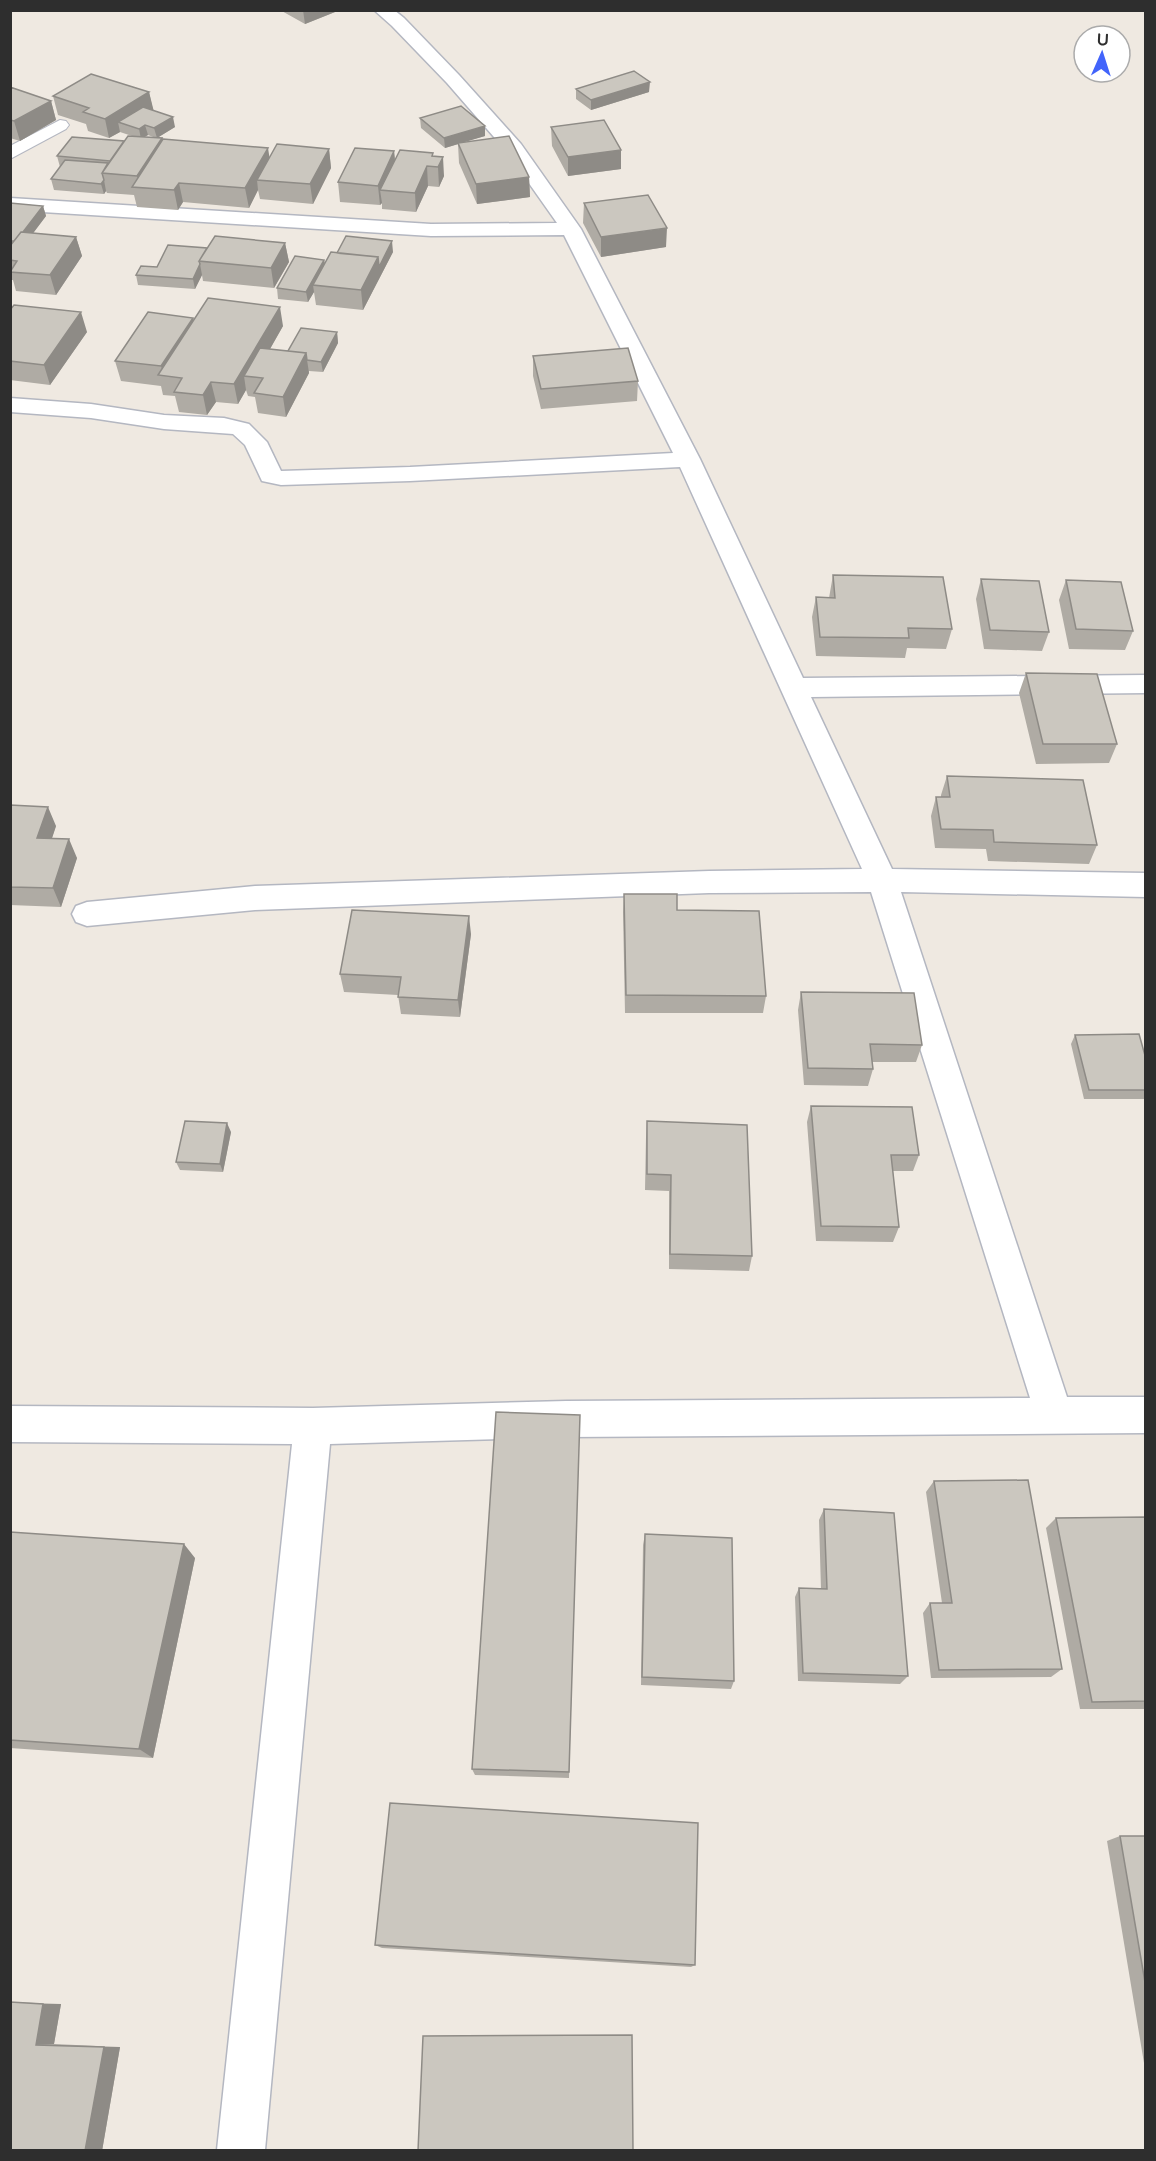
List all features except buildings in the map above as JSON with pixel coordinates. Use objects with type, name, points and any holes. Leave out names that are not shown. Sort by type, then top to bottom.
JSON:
[{"type":"street","points":[[382,10],[398,22],[453,79],[514,148],[571,229],[688,459],[882,880],[1055,1417]]},
{"type":"street","points":[[10,204],[431,230],[571,229]]},
{"type":"street","points":[[10,405],[91,411],[164,422],[224,425],[241,429],[255,442],[271,476],[281,478],[410,474],[688,459]]},
{"type":"street","points":[[794,688],[1146,684]]},
{"type":"street","points":[[87,914],[290,897],[567,889],[709,882],[882,880],[1146,885]]},
{"type":"street","points":[[10,1424],[314,1426],[566,1419],[1146,1415]]},
{"type":"street","points":[[241,2151],[314,1426]]},
{"type":"lane","points":[[10,154],[60,125]]}]
